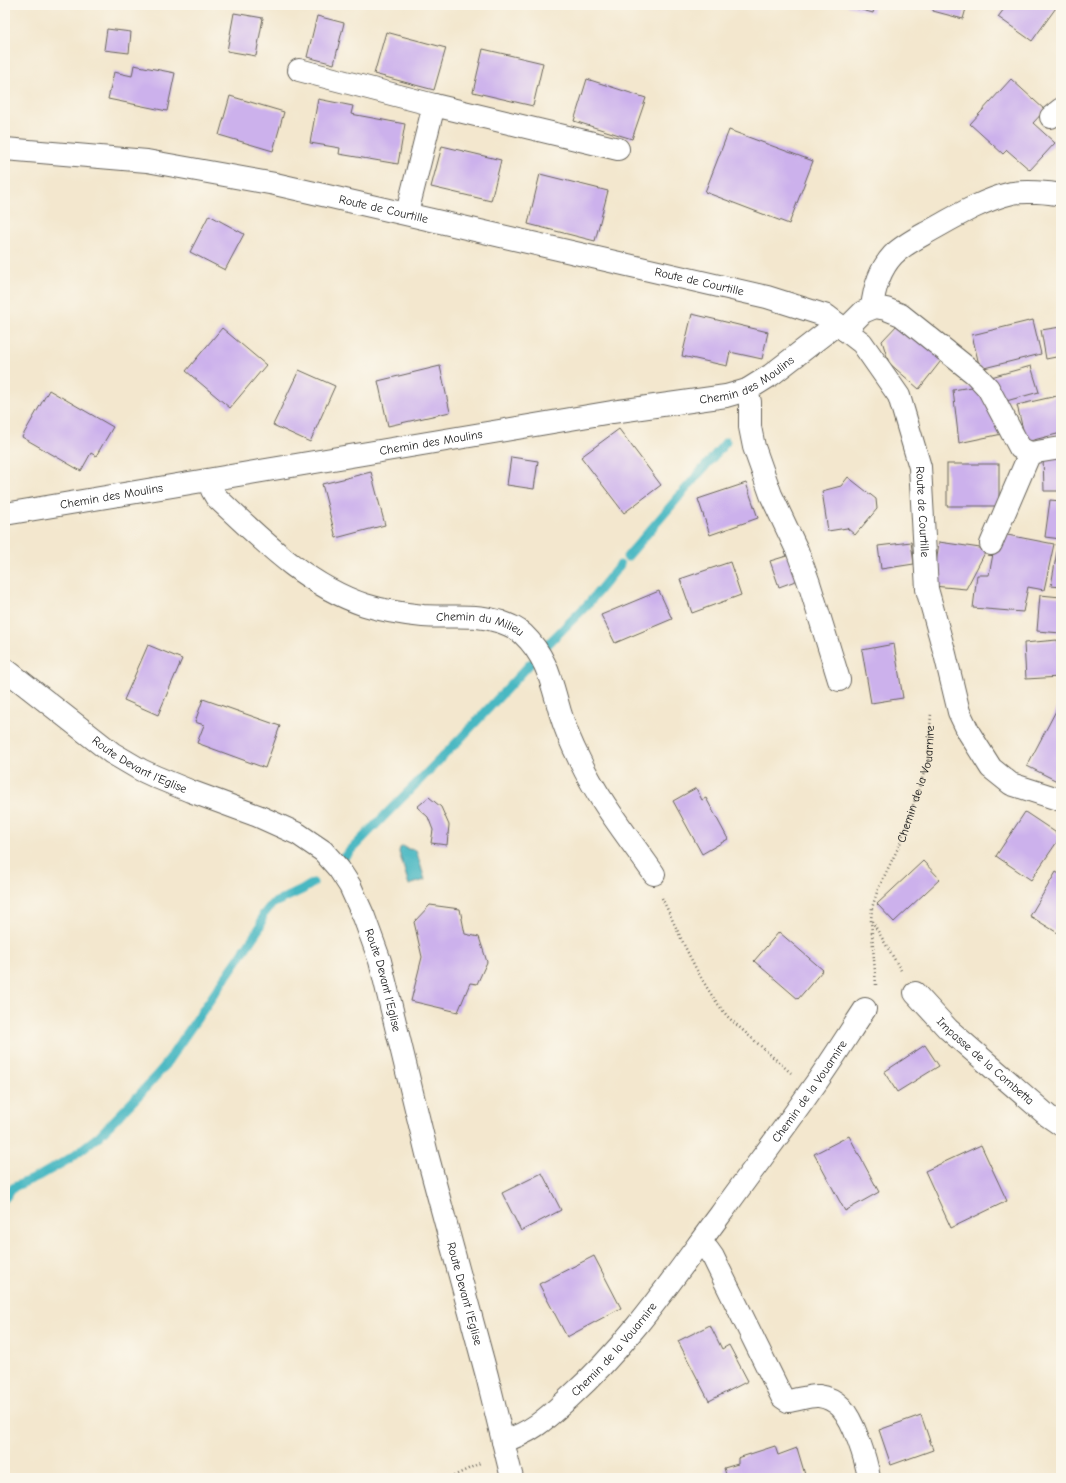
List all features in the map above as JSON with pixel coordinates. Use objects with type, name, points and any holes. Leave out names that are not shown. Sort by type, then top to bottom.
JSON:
[{"type":"street","points":[[299,70],[434,105],[618,149]]},
{"type":"street","points":[[407,213],[434,105]]},
{"type":"street","name":"Route de Courtille","points":[[5,149],[147,161],[275,184],[407,213],[768,297],[827,316],[862,343],[899,396],[920,467],[927,588],[959,712],[969,732],[991,768],[1011,784],[1061,800]]},
{"type":"street","points":[[1061,195],[1032,192],[1013,193],[992,199],[959,215],[911,242],[894,254],[886,264],[873,295],[872,308],[886,309],[901,315],[975,374],[988,388],[1020,448],[1030,454],[1061,448]]},
{"type":"street","name":"Chemin des Moulins","points":[[5,514],[612,412],[726,396],[747,390],[863,312],[872,308]]},
{"type":"street","points":[[747,390],[750,402],[750,427],[754,447],[772,495],[800,557],[839,680]]},
{"type":"street","points":[[991,544],[1030,454]]},
{"type":"street","name":"Chemin du Milieu","points":[[210,480],[212,490],[216,497],[280,556],[318,584],[349,599],[384,610],[424,616],[464,615],[480,617],[511,626],[522,633],[543,659],[550,673],[560,712],[569,737],[593,786],[654,874]]},
{"type":"street","name":"Route Devant l'Eglise","points":[[5,669],[112,753],[140,770],[190,791],[258,816],[298,834],[323,851],[339,869],[350,886],[364,917],[380,961],[427,1154],[487,1376],[512,1478]]},
{"type":"street","name":"Impasse de la Combetta","points":[[915,992],[948,1029],[1053,1120],[1061,1125]]},
{"type":"street","name":"Chemin de la Vouarnire","points":[[504,1447],[549,1416],[584,1384],[625,1341],[699,1244],[811,1090],[865,1009]]},
{"type":"street","points":[[699,1244],[708,1250],[713,1257],[782,1397],[788,1401],[818,1396],[829,1398],[840,1406],[849,1418],[869,1478]]},
{"type":"path","name":"Chemin de la Vouarnire","points":[[865,1009],[877,984],[871,921],[872,908],[878,889],[900,844],[928,761],[931,711]]},
{"type":"path","points":[[654,874],[655,886],[701,977],[717,1004],[729,1018],[811,1090]]},
{"type":"path","points":[[871,921],[915,992]]},
{"type":"path","points":[[450,1478],[504,1447]]},
{"type":"water","points":[[403,846],[408,849],[416,850],[425,880],[409,885],[399,852],[400,848]]},
{"type":"building","points":[[844,5],[875,5],[873,13]]},
{"type":"building","points":[[934,5],[967,5],[963,19],[933,11]]},
{"type":"building","points":[[1007,5],[1058,5],[1032,41],[998,17]]},
{"type":"building","points":[[234,13],[263,18],[256,56],[227,51]]},
{"type":"building","points":[[317,16],[344,23],[334,64],[307,57]]},
{"type":"building","points":[[107,29],[131,32],[129,53],[104,50]]},
{"type":"building","points":[[386,32],[446,48],[434,90],[374,74]]},
{"type":"building","points":[[483,49],[543,63],[533,106],[473,92]]},
{"type":"building","points":[[134,65],[175,73],[167,111],[108,99],[114,72],[132,76]]},
{"type":"building","points":[[587,79],[646,98],[632,139],[574,121]]},
{"type":"building","points":[[1011,79],[1045,110],[1033,123],[1055,143],[1030,170],[1007,150],[1003,154],[970,124]]},
{"type":"building","points":[[230,96],[284,112],[273,151],[219,135]]},
{"type":"building","points":[[318,99],[353,106],[351,114],[405,124],[398,164],[339,154],[340,148],[310,143]]},
{"type":"building","points":[[729,130],[813,161],[789,224],[705,192]]},
{"type":"building","points":[[442,146],[501,160],[491,201],[431,187]]},
{"type":"building","points":[[540,174],[608,191],[595,241],[528,224]]},
{"type":"building","points":[[209,215],[244,234],[225,270],[190,252]]},
{"type":"building","points":[[692,314],[768,332],[762,359],[730,352],[727,366],[682,356]]},
{"type":"building","points":[[1033,320],[1041,354],[980,369],[972,335]]},
{"type":"building","points":[[899,323],[944,357],[919,389],[889,363],[882,341]]},
{"type":"building","points":[[1061,327],[1061,356],[1046,359],[1041,330]]},
{"type":"building","points":[[222,328],[266,365],[230,408],[186,371]]},
{"type":"building","points":[[440,366],[450,412],[388,426],[378,381]]},
{"type":"building","points":[[1031,366],[1039,392],[999,403],[991,377]]},
{"type":"building","points":[[299,370],[335,386],[310,442],[273,425]]},
{"type":"building","points":[[977,386],[1002,434],[959,443],[953,390]]},
{"type":"building","points":[[49,390],[113,427],[96,456],[91,453],[81,471],[22,437]]},
{"type":"building","points":[[1061,395],[1061,433],[1026,442],[1017,405]]},
{"type":"building","points":[[619,429],[661,485],[624,513],[581,457]]},
{"type":"building","points":[[1043,455],[1061,455],[1061,491],[1044,491]]},
{"type":"building","points":[[511,457],[538,461],[534,489],[507,485]]},
{"type":"building","points":[[947,464],[999,464],[999,506],[947,506]]},
{"type":"building","points":[[371,472],[385,525],[336,538],[322,484]]},
{"type":"building","points":[[848,477],[876,499],[877,509],[855,535],[847,528],[828,531],[822,491],[841,486]]},
{"type":"building","points":[[746,483],[758,518],[710,535],[698,499]]},
{"type":"building","points":[[1050,500],[1061,501],[1061,539],[1045,537]]},
{"type":"building","points":[[997,533],[1054,544],[1044,590],[1028,587],[1023,612],[973,608],[977,575],[989,575]]},
{"type":"building","points":[[911,542],[914,564],[881,569],[878,546]]},
{"type":"building","points":[[939,542],[987,549],[966,589],[933,586]]},
{"type":"building","points":[[1057,551],[1061,552],[1061,587],[1051,586]]},
{"type":"building","points":[[790,555],[798,580],[779,587],[770,561]]},
{"type":"building","points":[[730,562],[741,595],[692,613],[680,579]]},
{"type":"building","points":[[659,591],[672,619],[615,643],[601,615]]},
{"type":"building","points":[[1040,595],[1061,597],[1061,633],[1037,631]]},
{"type":"building","points":[[1057,640],[1060,677],[1026,679],[1024,643]]},
{"type":"building","points":[[894,644],[903,698],[871,703],[862,650]]},
{"type":"building","points":[[148,645],[182,659],[158,715],[124,700]]},
{"type":"building","points":[[203,699],[280,726],[265,768],[197,743],[204,725],[195,722]]},
{"type":"building","points":[[1058,707],[1061,709],[1061,783],[1027,766]]},
{"type":"building","points":[[696,788],[702,800],[706,798],[728,839],[702,854],[673,801]]},
{"type":"building","points":[[429,797],[441,807],[449,825],[447,845],[431,843],[433,830],[428,817],[417,807]]},
{"type":"building","points":[[1025,812],[1061,836],[1031,880],[996,856]]},
{"type":"building","points":[[923,861],[940,879],[894,922],[877,904]]},
{"type":"building","points":[[1056,872],[1061,875],[1061,935],[1030,916]]},
{"type":"building","points":[[430,905],[460,909],[465,934],[479,937],[487,962],[477,984],[470,983],[458,1012],[411,1001],[422,957],[414,922]]},
{"type":"building","points":[[779,932],[823,970],[798,999],[754,961]]},
{"type":"building","points":[[925,1045],[939,1066],[897,1092],[884,1072]]},
{"type":"building","points":[[849,1136],[879,1192],[845,1211],[814,1154]]},
{"type":"building","points":[[981,1145],[1007,1201],[951,1228],[925,1171]]},
{"type":"building","points":[[542,1173],[561,1210],[521,1231],[502,1193]]},
{"type":"building","points":[[594,1256],[621,1308],[567,1337],[539,1284]]},
{"type":"building","points":[[710,1325],[722,1349],[729,1345],[748,1381],[709,1401],[678,1341]]},
{"type":"building","points":[[921,1415],[933,1450],[891,1465],[879,1430]]},
{"type":"building","points":[[775,1446],[778,1455],[797,1448],[806,1478],[727,1478],[724,1468],[738,1464],[738,1458]]},
{"type":"waterway","points":[[627,557],[726,442]]},
{"type":"waterway","points":[[545,647],[588,604],[620,565]]},
{"type":"waterway","points":[[343,858],[460,739],[531,663]]},
{"type":"waterway","points":[[5,1198],[14,1187],[41,1175],[69,1159],[99,1136],[163,1068],[260,927],[263,915],[272,904],[302,890],[313,883]]}]
